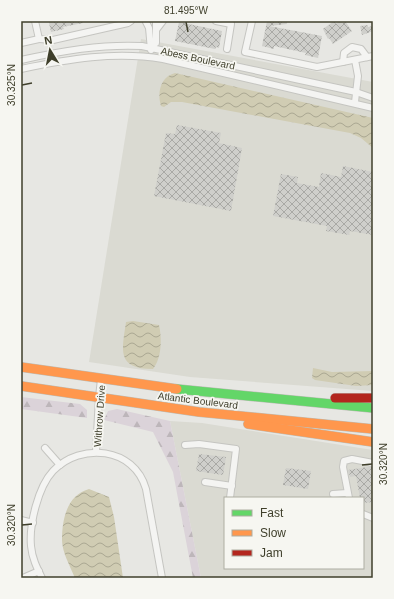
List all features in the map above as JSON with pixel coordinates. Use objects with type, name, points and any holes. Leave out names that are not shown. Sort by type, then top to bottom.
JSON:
[{"type":"highway","name":"Atlantic Boulevard","points":[[21,367],[101,383],[373,410]]},
{"type":"highway","points":[[101,383],[278,408],[348,413],[373,410]]},
{"type":"highway","name":"Atlantic Boulevard","points":[[21,386],[199,412],[373,429]]},
{"type":"highway","points":[[203,393],[373,398]]},
{"type":"highway","points":[[199,412],[276,429],[373,442]]},
{"type":"street","points":[[35,21],[39,39]]},
{"type":"street","points":[[21,43],[39,39],[53,40],[128,23],[131,21]]},
{"type":"street","points":[[143,22],[153,21]]},
{"type":"street","points":[[150,57],[152,46],[156,43],[156,21]]},
{"type":"street","points":[[156,30],[163,21]]},
{"type":"street","points":[[216,21],[232,24],[228,49]]},
{"type":"street","points":[[252,21],[245,52],[317,66],[370,56]]},
{"type":"street","points":[[143,22],[149,28],[149,41],[152,46]]},
{"type":"street","name":"Abess Boulevard","points":[[21,60],[99,47],[128,45],[152,46],[356,92],[373,98]]},
{"type":"street","points":[[343,62],[344,53],[352,47],[361,49],[370,56]]},
{"type":"street","name":"Abess Boulevard","points":[[21,69],[104,55],[150,57],[355,102],[373,108]]},
{"type":"street","points":[[355,60],[358,76],[355,102]]},
{"type":"street","name":"Withrow Drive","points":[[96,452],[101,383]]},
{"type":"street","points":[[184,445],[199,444],[236,449],[230,497]]},
{"type":"street","points":[[45,448],[60,465]]},
{"type":"street","points":[[42,578],[31,547],[32,523],[44,484],[60,465],[80,454],[96,452],[113,454],[122,458],[134,467],[143,479],[162,578]]},
{"type":"street","points":[[333,494],[348,496],[343,467],[344,461],[352,459],[373,462]]},
{"type":"street","points":[[205,482],[232,486]]},
{"type":"street","points":[[21,520],[32,523]]},
{"type":"street","points":[[23,578],[39,571]]},
{"type":"shaded area","points":[[141,39],[373,82],[373,391],[190,377],[89,362]]},
{"type":"shaded area","points":[[170,421],[202,423],[373,450],[373,578],[201,578]]},
{"type":"green space","points":[[21,397],[80,404],[87,410],[87,418],[21,409]]},
{"type":"green space","points":[[117,409],[170,421],[201,578],[193,578],[173,472],[153,432],[104,420],[108,411]]},
{"type":"water","points":[[175,73],[373,118],[373,148],[361,138],[350,133],[182,102],[171,102],[164,107],[161,106],[159,96],[161,86],[166,78]]},
{"type":"water","points":[[133,321],[159,325],[161,336],[160,354],[153,369],[133,366],[127,362],[124,356],[123,341],[126,322]]},
{"type":"water","points":[[313,368],[332,372],[373,371],[373,385],[356,386],[315,380],[312,378]]},
{"type":"water","points":[[89,489],[109,497],[114,517],[123,578],[75,578],[63,549],[62,532],[67,509],[76,497]]},
{"type":"building","points":[[51,21],[83,21],[83,23],[63,27],[64,29],[51,32],[49,23]]},
{"type":"building","points":[[267,21],[286,21],[287,24],[269,26],[322,36],[318,58],[305,55],[306,53],[274,46],[274,49],[262,46]]},
{"type":"building","points":[[334,21],[336,24],[340,21],[343,23],[345,21],[352,31],[333,44],[329,38],[328,39],[323,29]]},
{"type":"building","points":[[179,22],[222,31],[219,48],[216,47],[215,49],[175,41]]},
{"type":"building","points":[[368,25],[368,27],[373,26],[373,31],[362,35],[360,26]]},
{"type":"building","points":[[177,125],[221,133],[219,143],[242,148],[231,211],[154,196],[166,133],[175,134]]},
{"type":"building","points":[[343,166],[373,172],[373,235],[350,231],[349,235],[326,231],[327,226],[273,216],[281,174],[298,177],[297,183],[319,187],[321,173],[341,177]]},
{"type":"building","points":[[199,454],[226,457],[223,475],[196,471]]},
{"type":"building","points":[[372,467],[373,502],[364,503],[364,497],[360,497],[356,476],[350,477],[348,470]]},
{"type":"building","points":[[286,468],[311,471],[308,489],[283,485]]},
{"type":"traffic: fast","points":[[177,389],[373,408]]},
{"type":"traffic: slow","points":[[21,367],[177,389]]},
{"type":"traffic: slow","points":[[21,386],[199,412],[373,429]]},
{"type":"traffic: slow","points":[[248,424],[373,442]]},
{"type":"traffic: jam","points":[[335,398],[373,398]]}]
